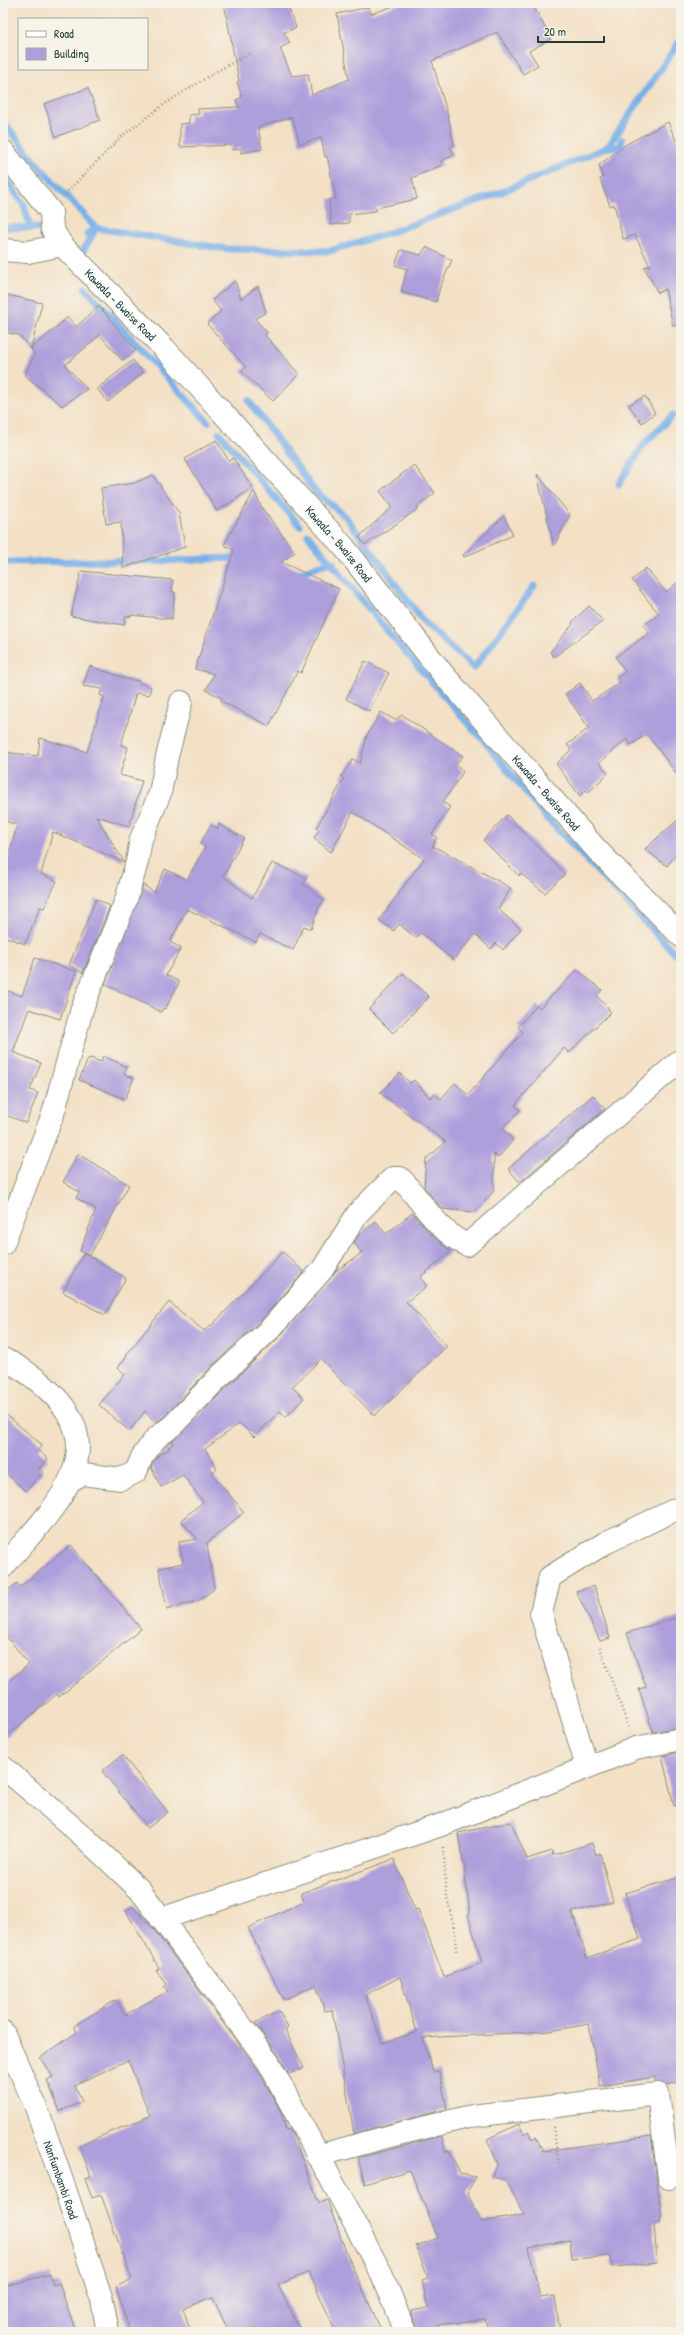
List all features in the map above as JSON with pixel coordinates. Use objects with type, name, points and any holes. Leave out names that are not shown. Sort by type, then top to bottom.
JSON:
[{"type":"street","name":"Kawaala - Bwaise Road","points":[[3,150],[54,224],[339,542],[442,674],[597,850],[681,936]]},
{"type":"street","points":[[3,250],[28,252],[54,224]]},
{"type":"street","points":[[3,1244],[53,1114],[82,1010],[126,900],[137,862],[141,839],[160,793],[167,756],[181,702]]},
{"type":"street","points":[[71,1480],[83,1474],[121,1479],[136,1472],[142,1457],[156,1438],[172,1426],[218,1378],[271,1328],[322,1270],[358,1213],[394,1178],[400,1178],[442,1226],[458,1241],[467,1245],[681,1060]]},
{"type":"street","points":[[3,1359],[16,1365],[44,1386],[65,1409],[74,1422],[79,1451],[71,1480],[65,1493],[3,1567]]},
{"type":"street","points":[[587,1767],[541,1613],[550,1577],[605,1543],[681,1507]]},
{"type":"street","points":[[161,1919],[441,1825],[636,1748],[681,1739]]},
{"type":"street","points":[[3,1767],[84,1837],[140,1890],[269,2063],[317,2156],[382,2275],[405,2332]]},
{"type":"street","name":"Nanfumbambi Road","points":[[3,2032],[36,2107],[68,2198],[102,2300],[108,2332]]},
{"type":"street","points":[[317,2156],[472,2116],[658,2094],[669,2178]]},
{"type":"path","points":[[54,224],[122,135],[175,97],[219,70],[251,54]]},
{"type":"path","points":[[600,1647],[636,1748]]},
{"type":"path","points":[[441,1825],[448,1897],[455,1932],[456,1951]]},
{"type":"path","points":[[550,2107],[559,2165]]},
{"type":"building","points":[[224,3],[287,3],[296,28],[284,32],[290,43],[280,48],[292,76],[308,74],[312,95],[349,79],[337,14],[369,7],[371,14],[402,3],[532,3],[551,39],[529,51],[538,65],[523,74],[497,32],[432,61],[448,116],[454,145],[450,147],[454,155],[441,161],[442,165],[412,178],[417,199],[376,208],[376,211],[349,214],[349,223],[331,225],[329,199],[336,199],[327,156],[325,157],[321,138],[300,144],[292,117],[258,127],[262,149],[241,153],[241,148],[232,150],[231,145],[180,147],[180,124],[189,123],[189,115],[199,114],[198,109],[239,107],[236,100],[242,97],[237,82],[239,81]]},
{"type":"building","points":[[88,88],[100,120],[56,137],[44,104]]},
{"type":"building","points":[[668,122],[681,152],[681,205],[677,207],[681,216],[681,325],[673,326],[665,289],[658,293],[644,267],[650,266],[635,235],[623,239],[614,204],[610,206],[600,179],[603,178],[599,165],[625,145]]},
{"type":"building","points":[[426,247],[452,260],[440,287],[436,302],[401,292],[407,269],[395,265],[401,250],[421,255]]},
{"type":"building","points":[[235,281],[241,299],[258,286],[266,312],[255,319],[267,332],[265,335],[299,374],[273,401],[241,371],[246,367],[207,324],[221,311],[212,300]]},
{"type":"building","points":[[3,294],[42,303],[31,349],[19,335],[3,332]]},
{"type":"building","points":[[99,306],[136,350],[122,360],[100,335],[65,365],[87,389],[62,406],[25,375],[35,354],[31,349],[68,317],[76,327]]},
{"type":"building","points":[[133,360],[143,373],[108,402],[97,389]]},
{"type":"building","points":[[645,396],[655,413],[642,423],[629,405]]},
{"type":"building","points":[[216,440],[229,461],[233,458],[253,488],[217,511],[185,459]]},
{"type":"building","points":[[414,465],[435,493],[417,507],[418,509],[365,545],[359,537],[392,507],[380,491]]},
{"type":"building","points":[[537,474],[570,515],[554,546]]},
{"type":"building","points":[[153,475],[179,513],[185,547],[123,568],[121,522],[106,524],[101,488],[134,483]]},
{"type":"building","points":[[254,491],[262,508],[295,552],[281,562],[339,589],[301,673],[298,671],[269,726],[221,701],[222,698],[206,690],[214,674],[195,669],[234,550],[224,545]]},
{"type":"building","points":[[504,516],[513,535],[464,557],[463,555]]},
{"type":"building","points":[[646,568],[666,592],[681,580],[681,780],[647,734],[631,745],[627,739],[599,763],[608,773],[588,793],[586,790],[580,796],[556,764],[571,750],[567,745],[589,728],[565,694],[580,683],[592,701],[620,683],[617,678],[625,672],[616,657],[649,633],[644,625],[659,614],[632,580]]},
{"type":"building","points":[[81,571],[173,580],[172,592],[175,592],[172,619],[131,615],[131,617],[126,616],[124,625],[71,616]]},
{"type":"building","points":[[589,606],[603,621],[554,657],[550,652],[573,624],[572,622]]},
{"type":"building","points":[[365,661],[389,673],[369,711],[346,699]]},
{"type":"building","points":[[90,666],[127,679],[139,681],[139,683],[151,687],[149,695],[136,693],[121,745],[128,747],[120,775],[142,781],[129,826],[96,816],[124,862],[53,832],[41,874],[57,881],[44,908],[40,907],[25,944],[3,936],[3,877],[17,825],[3,820],[3,752],[38,756],[40,738],[87,752],[104,697],[100,695],[102,689],[83,686]]},
{"type":"building","points":[[381,712],[395,720],[402,715],[463,756],[456,764],[463,772],[443,802],[450,807],[432,834],[437,837],[432,848],[433,846],[511,888],[498,909],[521,929],[503,950],[496,943],[491,949],[475,934],[453,960],[421,933],[416,938],[399,924],[394,931],[379,920],[424,859],[353,812],[331,852],[314,838],[319,830],[316,828],[344,779],[341,777],[353,759],[360,764],[367,735]]},
{"type":"building","points":[[507,815],[565,874],[545,893],[520,873],[519,876],[483,840]]},
{"type":"building","points":[[681,817],[681,848],[667,866],[645,849]]},
{"type":"building","points":[[218,824],[244,838],[223,876],[252,898],[272,863],[307,878],[303,884],[324,900],[319,907],[311,929],[304,926],[293,950],[260,934],[256,942],[187,909],[170,942],[181,948],[166,975],[179,983],[165,1009],[163,1008],[161,1012],[105,984],[143,885],[154,892],[165,869],[187,880],[205,847],[200,844],[211,825],[218,829]]},
{"type":"building","points":[[96,899],[110,906],[83,973],[69,965]]},
{"type":"building","points":[[35,958],[76,971],[60,1019],[29,1009],[13,1052],[41,1063],[30,1090],[38,1093],[26,1123],[3,1114],[3,989],[22,996]]},
{"type":"building","points":[[577,970],[602,990],[597,996],[611,1012],[569,1053],[564,1048],[515,1105],[520,1110],[502,1128],[513,1140],[498,1158],[494,1153],[494,1191],[475,1212],[442,1209],[424,1187],[426,1159],[446,1142],[380,1093],[400,1073],[410,1083],[414,1080],[430,1098],[434,1094],[441,1099],[455,1083],[468,1095],[523,1032],[518,1027],[537,1005],[540,1008]]},
{"type":"building","points":[[403,973],[429,997],[393,1033],[369,1009]]},
{"type":"building","points":[[103,1056],[127,1067],[124,1074],[134,1078],[125,1099],[79,1080],[88,1059],[91,1058],[101,1062]]},
{"type":"building","points":[[593,1095],[605,1109],[520,1182],[508,1169]]},
{"type":"building","points":[[78,1154],[129,1185],[90,1255],[80,1251],[96,1209],[76,1198],[79,1192],[63,1182]]},
{"type":"building","points":[[412,1213],[431,1234],[451,1252],[420,1277],[427,1286],[406,1302],[447,1346],[374,1416],[321,1359],[292,1387],[304,1398],[286,1417],[280,1411],[254,1437],[240,1423],[205,1449],[217,1469],[211,1473],[244,1512],[207,1543],[214,1589],[198,1601],[167,1609],[159,1568],[183,1563],[179,1542],[197,1539],[181,1520],[203,1502],[183,1475],[161,1487],[151,1467],[153,1463],[160,1454],[170,1449],[168,1447],[173,1444],[172,1442],[280,1336],[336,1271],[362,1253],[354,1243],[359,1235],[376,1221],[386,1234]]},
{"type":"building","points":[[283,1252],[304,1272],[262,1319],[209,1369],[164,1417],[155,1423],[145,1411],[129,1431],[99,1405],[125,1374],[118,1368],[127,1356],[126,1355],[169,1302],[204,1331],[210,1325],[211,1326]]},
{"type":"building","points":[[84,1253],[126,1278],[105,1315],[63,1292]]},
{"type":"building","points":[[3,1412],[42,1445],[38,1450],[48,1459],[39,1468],[43,1472],[26,1491],[3,1471]]},
{"type":"building","points":[[71,1545],[141,1629],[59,1697],[57,1694],[3,1739],[3,1686],[29,1664],[3,1632],[3,1594],[17,1583],[20,1587]]},
{"type":"building","points":[[594,1586],[610,1638],[600,1641],[576,1591]]},
{"type":"building","points":[[681,1616],[681,1727],[653,1732],[639,1689],[646,1687],[627,1633]]},
{"type":"building","points":[[681,1752],[681,1805],[674,1806],[662,1756]]},
{"type":"building","points":[[122,1755],[168,1812],[148,1828],[102,1771]]},
{"type":"building","points":[[511,1822],[527,1859],[552,1851],[553,1855],[592,1843],[596,1855],[600,1853],[613,1902],[572,1912],[587,1958],[640,1939],[625,1893],[681,1877],[681,2082],[666,2085],[655,2082],[655,2077],[600,2086],[589,2024],[550,2031],[423,2038],[433,2072],[439,2071],[447,2109],[354,2133],[332,2010],[325,2011],[316,1985],[284,2000],[248,1928],[304,1901],[301,1893],[394,1859],[415,1910],[418,1909],[444,1977],[482,1963],[468,1914],[470,1913],[466,1875],[458,1833]],"holes":[[[400,1977],[417,2032],[382,2043],[365,1995]]]},
{"type":"building","points":[[133,1906],[155,1931],[258,2070],[281,2112],[286,2130],[290,2129],[292,2133],[319,2203],[327,2200],[348,2257],[382,2332],[336,2332],[309,2272],[278,2285],[301,2332],[229,2332],[213,2298],[183,2308],[191,2332],[130,2332],[116,2287],[132,2279],[101,2195],[92,2198],[85,2178],[91,2176],[79,2145],[150,2116],[128,2060],[75,2085],[82,2102],[60,2111],[47,2080],[53,2077],[40,2058],[77,2032],[74,2026],[116,2000],[125,2015],[168,1991],[164,1987],[167,1984],[156,1971],[159,1968],[126,1911]]},
{"type":"building","points":[[279,2011],[288,2028],[285,2030],[304,2068],[289,2074],[279,2056],[255,2023]]},
{"type":"building","points":[[519,2124],[524,2134],[528,2131],[532,2139],[536,2137],[543,2151],[651,2136],[661,2213],[660,2222],[654,2223],[657,2263],[612,2267],[611,2256],[572,2259],[570,2240],[529,2248],[540,2298],[555,2296],[560,2332],[488,2332],[485,2319],[438,2325],[440,2332],[417,2332],[411,2311],[428,2308],[422,2280],[428,2278],[416,2246],[438,2238],[410,2170],[365,2184],[358,2158],[442,2136],[445,2152],[449,2150],[460,2174],[476,2177],[467,2192],[482,2222],[524,2215],[506,2180],[491,2177],[498,2164],[487,2139]]},
{"type":"building","points":[[50,2274],[53,2285],[59,2283],[76,2332],[3,2332],[3,2287]]},
{"type":"waterway","points":[[87,234],[96,228],[226,249],[329,251],[383,235],[499,193],[608,147],[681,39]]},
{"type":"waterway","points":[[3,121],[35,162],[96,228],[82,253]]},
{"type":"waterway","points":[[608,147],[621,147],[622,140]]},
{"type":"waterway","points":[[3,175],[24,205],[30,227],[47,230]]},
{"type":"waterway","points":[[3,227],[35,228]]},
{"type":"waterway","points":[[85,288],[208,422]]},
{"type":"waterway","points":[[249,401],[315,491],[346,517],[426,625],[474,668],[534,586]]},
{"type":"waterway","points":[[619,484],[644,444],[673,415]]},
{"type":"waterway","points":[[219,433],[300,526]]},
{"type":"waterway","points":[[308,535],[384,627],[480,737]]},
{"type":"waterway","points":[[3,562],[163,561],[229,558],[240,561]]},
{"type":"waterway","points":[[293,573],[303,572],[322,564],[333,563]]},
{"type":"waterway","points":[[485,742],[547,818],[681,960]]}]
